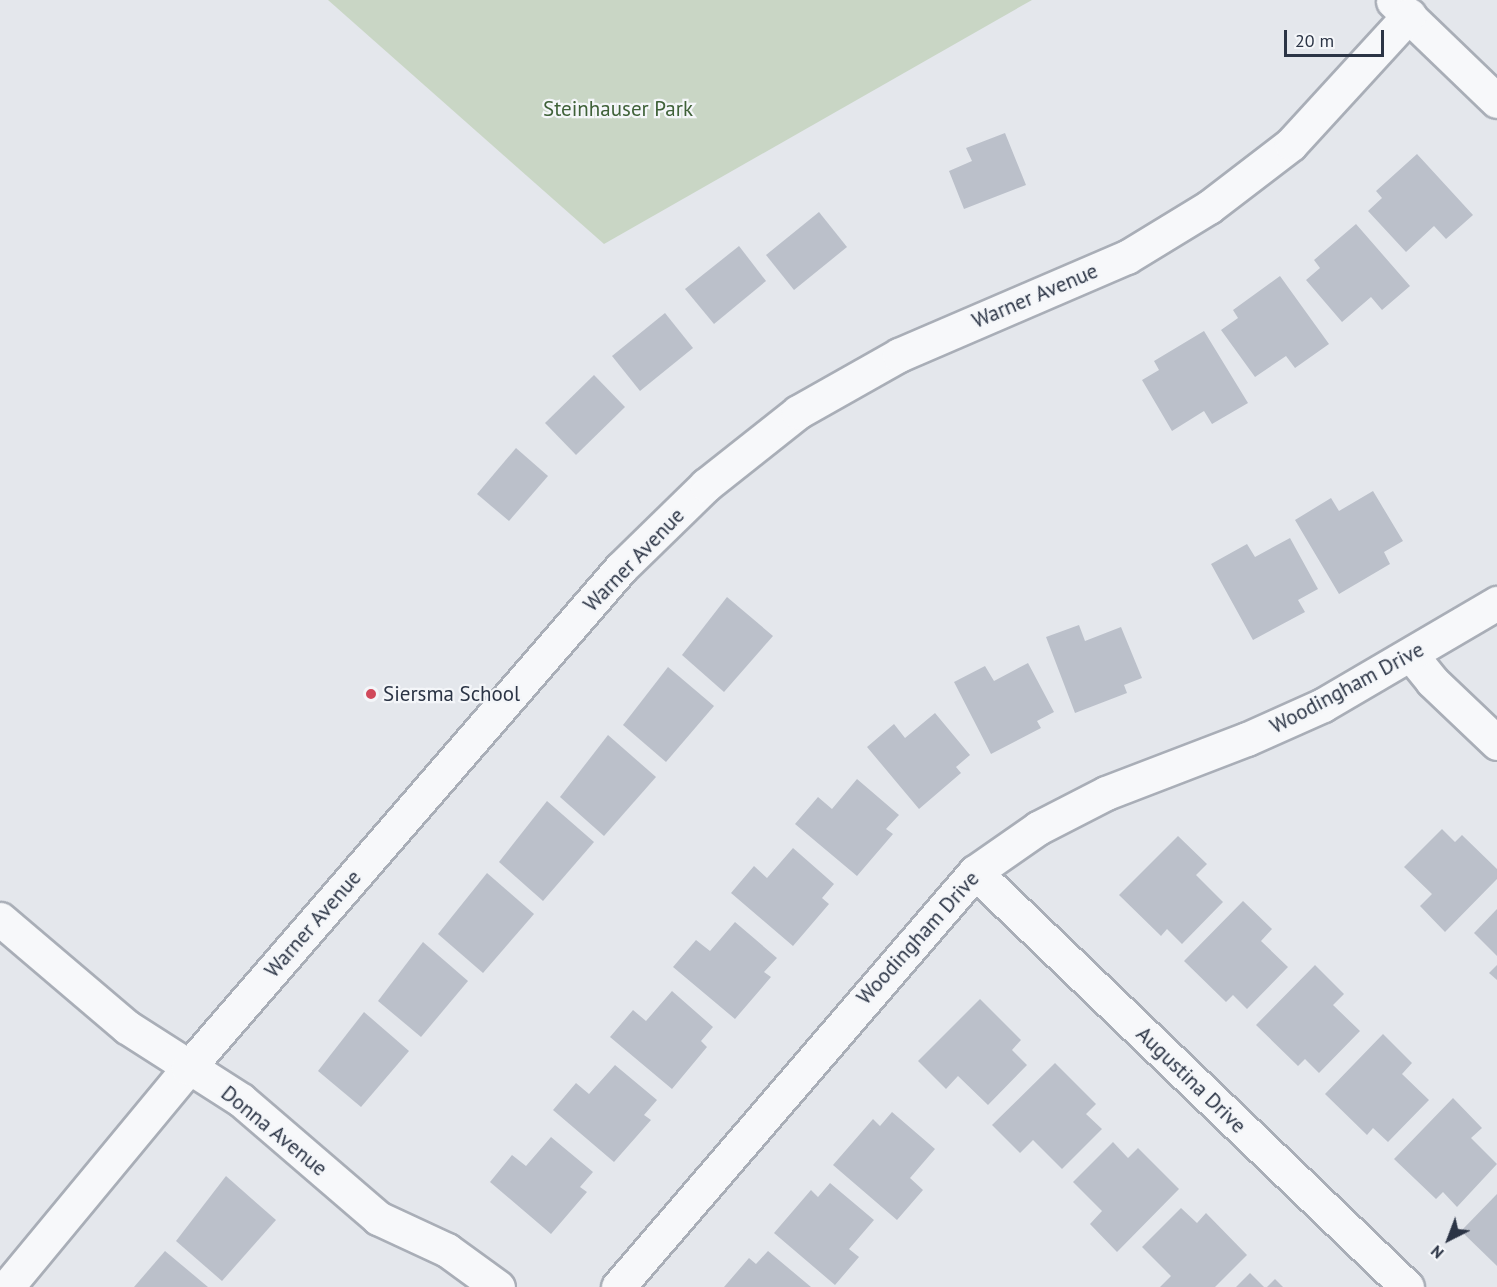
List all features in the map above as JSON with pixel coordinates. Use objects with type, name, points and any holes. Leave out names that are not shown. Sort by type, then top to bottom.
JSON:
[{"type":"street","points":[[1401,7],[1497,101]]},
{"type":"street","name":"Warner Avenue","points":[[7,1287],[188,1068],[621,568],[750,446],[798,412],[899,355],[1127,257],[1200,213],[1291,144],[1401,7]]},
{"type":"street","name":"Woodingham Drive","points":[[618,1287],[975,873],[1038,828],[1106,793],[1247,739],[1323,705],[1412,656],[1497,603]]},
{"type":"street","points":[[1412,656],[1432,681],[1497,743]]},
{"type":"street","name":"Augustina Drive","points":[[975,873],[1407,1287]]},
{"type":"street","name":"Donna Avenue","points":[[0,919],[127,1026],[188,1068],[241,1100],[378,1218],[447,1250],[498,1287]]},
{"type":"green space","name":"Steinhauser Park","points":[[328,0],[1032,0],[604,244]]},
{"type":"building","points":[[1005,133],[1026,185],[964,209],[949,171],[972,161],[966,148]]},
{"type":"building","points":[[1417,154],[1473,215],[1446,239],[1434,226],[1406,252],[1368,211],[1382,198],[1376,191]]},
{"type":"building","points":[[819,212],[847,247],[794,290],[766,255]]},
{"type":"building","points":[[1356,224],[1410,286],[1382,310],[1371,297],[1342,322],[1306,280],[1320,268],[1314,260]]},
{"type":"building","points":[[739,246],[766,281],[714,324],[685,289]]},
{"type":"building","points":[[1280,276],[1329,344],[1295,368],[1286,356],[1255,377],[1221,330],[1238,318],[1233,310]]},
{"type":"building","points":[[665,313],[693,348],[640,391],[612,356]]},
{"type":"building","points":[[1204,331],[1248,403],[1212,424],[1204,411],[1172,431],[1142,380],[1159,370],[1154,361]]},
{"type":"building","points":[[594,375],[625,407],[576,455],[545,423]]},
{"type":"building","points":[[516,448],[548,476],[509,521],[477,494]]},
{"type":"building","points":[[1373,491],[1403,541],[1384,552],[1390,564],[1339,594],[1295,520],[1331,498],[1339,511]]},
{"type":"building","points":[[1290,538],[1318,589],[1298,600],[1305,612],[1253,640],[1211,564],[1247,544],[1255,557]]},
{"type":"building","points":[[727,597],[773,636],[724,692],[682,655]]},
{"type":"building","points":[[1079,625],[1085,641],[1121,627],[1142,678],[1124,685],[1127,693],[1075,713],[1046,637]]},
{"type":"building","points":[[1028,663],[1054,712],[1037,721],[1041,728],[991,754],[954,682],[985,666],[994,681]]},
{"type":"building","points":[[668,667],[714,706],[666,762],[623,725]]},
{"type":"building","points":[[935,713],[970,755],[956,767],[961,773],[919,809],[867,747],[894,724],[905,738]]},
{"type":"building","points":[[608,735],[656,777],[604,836],[560,797]]},
{"type":"building","points":[[857,779],[899,815],[886,829],[893,834],[857,876],[795,824],[818,797],[832,809]]},
{"type":"building","points":[[547,801],[594,842],[543,901],[499,862]]},
{"type":"building","points":[[1442,829],[1455,842],[1462,835],[1497,869],[1497,879],[1445,932],[1420,906],[1432,894],[1404,867]]},
{"type":"building","points":[[1178,836],[1207,864],[1196,875],[1223,902],[1182,944],[1167,929],[1161,936],[1119,895]]},
{"type":"building","points":[[793,848],[834,884],[822,898],[829,904],[793,946],[731,893],[754,866],[767,878]]},
{"type":"building","points":[[487,873],[534,914],[483,973],[438,934]]},
{"type":"building","points":[[1243,901],[1272,929],[1261,941],[1288,967],[1247,1009],[1233,995],[1226,1002],[1184,961]]},
{"type":"building","points":[[1497,909],[1497,956],[1474,933]]},
{"type":"building","points":[[735,922],[777,958],[764,972],[771,977],[735,1019],[673,967],[696,940],[710,951]]},
{"type":"building","points":[[423,942],[468,981],[421,1037],[378,1001]]},
{"type":"building","points":[[1315,965],[1344,994],[1333,1005],[1360,1031],[1319,1073],[1305,1059],[1298,1066],[1256,1025]]},
{"type":"building","points":[[1497,965],[1497,980],[1489,973]]},
{"type":"building","points":[[672,991],[713,1027],[701,1041],[707,1047],[672,1089],[610,1037],[633,1010],[646,1021]]},
{"type":"building","points":[[980,999],[1021,1040],[1012,1050],[1027,1065],[988,1105],[958,1076],[946,1089],[918,1061]]},
{"type":"building","points":[[364,1012],[409,1051],[361,1107],[318,1071]]},
{"type":"building","points":[[1383,1034],[1412,1063],[1402,1074],[1429,1100],[1388,1142],[1373,1128],[1367,1135],[1325,1094]]},
{"type":"building","points":[[1055,1063],[1096,1104],[1086,1114],[1102,1129],[1062,1169],[1033,1140],[1020,1153],[992,1125]]},
{"type":"building","points":[[615,1065],[657,1100],[644,1115],[651,1120],[614,1162],[553,1110],[576,1083],[589,1094]]},
{"type":"building","points":[[1453,1098],[1482,1128],[1471,1138],[1497,1164],[1457,1207],[1443,1192],[1436,1199],[1394,1159]]},
{"type":"building","points":[[892,1112],[935,1149],[910,1178],[923,1190],[897,1220],[833,1165],[873,1119],[880,1126]]},
{"type":"building","points":[[551,1137],[593,1172],[580,1187],[587,1192],[551,1234],[490,1182],[512,1155],[526,1166]]},
{"type":"building","points":[[1113,1142],[1128,1158],[1138,1148],[1179,1189],[1117,1252],[1090,1224],[1102,1211],[1073,1182]]},
{"type":"building","points":[[226,1176],[276,1220],[222,1281],[176,1241]]},
{"type":"building","points":[[830,1183],[874,1220],[849,1249],[859,1257],[835,1285],[774,1233],[811,1190],[818,1197]]},
{"type":"building","points":[[1497,1194],[1497,1266],[1461,1231]]},
{"type":"building","points":[[1181,1208],[1197,1223],[1206,1213],[1247,1255],[1215,1287],[1160,1287],[1171,1276],[1142,1247]]},
{"type":"building","points":[[165,1251],[208,1287],[134,1287]]},
{"type":"building","points":[[768,1251],[811,1287],[724,1287],[749,1258],[756,1264]]},
{"type":"building","points":[[1250,1273],[1264,1287],[1236,1287]]},
{"type":"building","points":[[1275,1279],[1283,1287],[1267,1287]]},
{"type":"place","name":"Siersma School","points":[[371,694]]}]
